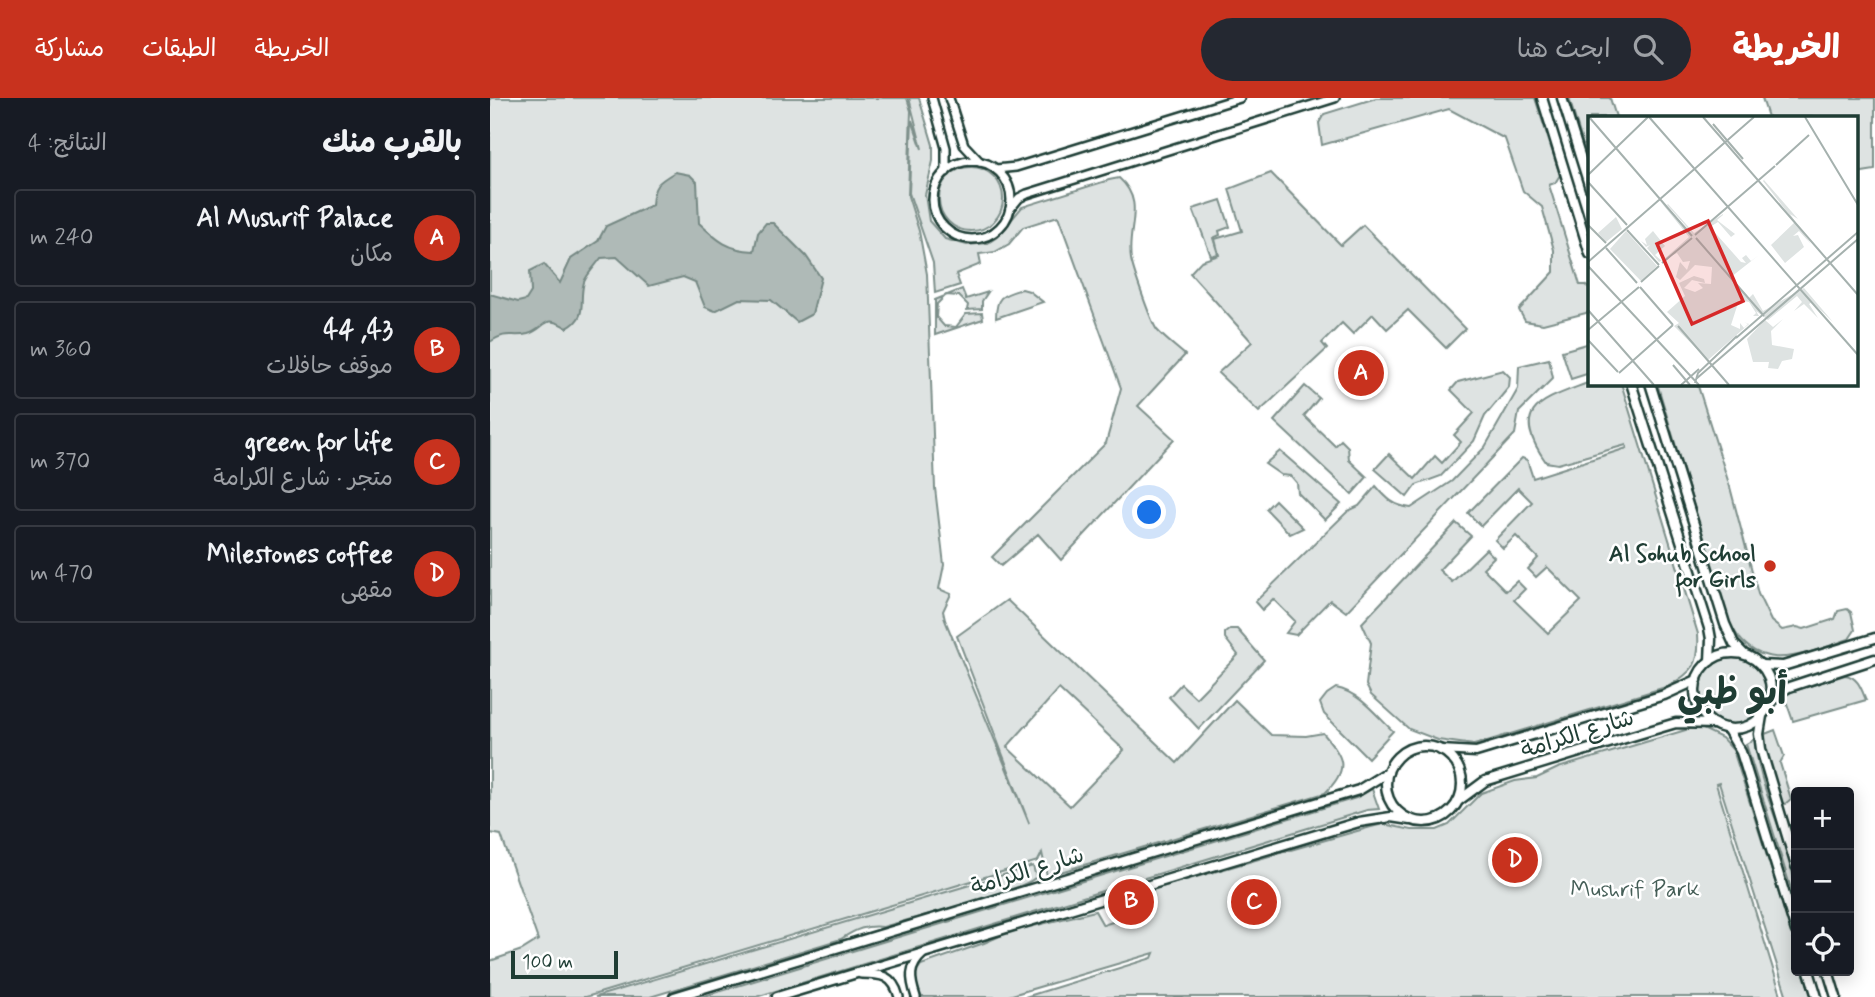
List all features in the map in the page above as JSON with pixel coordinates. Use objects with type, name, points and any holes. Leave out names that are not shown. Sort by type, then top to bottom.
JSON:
[{"type":"main road","points":[[1542,98],[1588,248]]},
{"type":"main road","points":[[1562,98],[1588,182]]},
{"type":"main road","points":[[1632,385],[1709,628],[1710,661]]},
{"type":"main road","points":[[1651,385],[1725,624],[1734,644],[1761,665],[1783,666],[1875,638]]},
{"type":"main road","points":[[1744,654],[1720,655],[1710,661],[1697,680],[1695,692],[1704,716],[1727,729],[1740,729],[1752,724],[1762,716],[1780,692],[1789,687],[1875,659]]},
{"type":"main road","points":[[1761,665],[1771,685],[1768,707]]},
{"type":"main road","name":"شارع الكرامة","points":[[1441,750],[1476,752],[1664,695],[1697,680]]},
{"type":"main road","points":[[1762,716],[1759,734],[1761,750],[1791,850]]},
{"type":"main road","name":"شارع الكرامة","points":[[1458,802],[1485,781],[1676,723],[1714,724]]},
{"type":"main road","points":[[1727,729],[1741,752],[1791,915]]},
{"type":"main road","points":[[778,997],[1359,822],[1391,817],[1419,822],[1438,820],[1453,810],[1462,792],[1461,772],[1456,763],[1441,750],[1422,746],[1411,748],[1401,754],[1388,772],[1386,784],[1392,806],[1410,820]]},
{"type":"main road","name":"شارع الكرامة","points":[[674,997],[1359,790],[1388,772]]},
{"type":"main road","points":[[1811,976],[1817,997]]},
{"type":"main road","points":[[1830,976],[1836,997]]},
{"type":"street","points":[[932,98],[945,139],[946,172]]},
{"type":"street","points":[[949,98],[964,145],[980,162],[996,169],[1016,167],[1240,98]]},
{"type":"street","points":[[980,162],[956,165],[946,172],[938,182],[934,195],[934,208],[939,220],[947,230],[958,237],[984,237],[996,231],[1019,198],[1027,194],[1335,98]]},
{"type":"street","points":[[996,169],[1009,187],[1010,209]]},
{"type":"street","points":[[916,997],[911,971],[915,961],[925,952]]},
{"type":"street","points":[[860,974],[888,977],[897,987],[899,997]]},
{"type":"green space","points":[[490,98],[907,98],[911,111],[908,196],[919,231],[927,274],[935,488],[944,565],[939,589],[951,594],[943,611],[945,620],[1029,823],[957,636],[1007,600],[1177,763],[1235,700],[1271,735],[1306,736],[1323,733],[1341,763],[1338,776],[1325,793],[1047,876],[1042,853],[1038,861],[586,997],[490,997],[490,961],[522,950],[538,940],[501,835],[490,833]],"holes":[[[1059,689],[1124,750],[1070,806],[1007,747]]]},
{"type":"green space","points":[[909,98],[919,98],[933,145],[933,161],[925,195],[929,221],[945,239],[967,245],[988,243],[997,237],[1022,207],[1119,178],[1132,197],[1134,217],[1131,259],[1147,307],[1157,330],[1185,355],[1138,406],[1174,439],[1061,560],[1038,534],[1001,566],[992,557],[1106,443],[1121,388],[1058,216],[1023,227],[1009,244],[995,252],[979,254],[981,264],[956,274],[960,285],[935,293],[933,263],[909,193],[912,120],[922,149]]},
{"type":"green space","points":[[1376,98],[1535,98],[1560,175],[1555,183],[1549,185],[1580,285],[1588,287],[1588,313],[1543,324],[1525,321],[1519,310],[1554,272],[1554,250],[1542,207],[1523,191],[1505,139],[1449,109],[1322,145],[1319,123],[1324,114]]},
{"type":"green space","points":[[1569,98],[1610,98],[1616,116],[1588,116],[1588,161]]},
{"type":"green space","points":[[1762,98],[1875,98],[1875,170],[1857,173],[1857,116],[1768,116]]},
{"type":"green space","points":[[971,167],[983,169],[994,176],[1001,187],[1001,211],[994,222],[983,229],[971,231],[959,229],[948,222],[941,211],[939,199],[941,187],[948,176],[959,169]]},
{"type":"green space","points":[[1271,173],[1341,245],[1363,225],[1465,329],[1446,348],[1408,310],[1387,329],[1373,314],[1353,334],[1342,323],[1322,343],[1327,349],[1259,412],[1218,373],[1252,342],[1190,273],[1201,261],[1219,255],[1215,239],[1242,231],[1229,189]]},
{"type":"green space","points":[[1221,200],[1230,227],[1219,231],[1220,235],[1213,238],[1218,254],[1211,256],[1193,209]]},
{"type":"green space","points":[[962,289],[966,299],[988,292],[982,301],[982,309],[967,310],[968,305],[959,296],[947,295]]},
{"type":"green space","points":[[1022,289],[1043,302],[996,318],[999,301]]},
{"type":"green space","points":[[945,296],[937,304],[936,317],[944,326],[956,327],[966,314],[982,313],[983,319],[935,335],[935,300]]},
{"type":"green space","points":[[1588,344],[1588,374],[1571,379],[1562,351]]},
{"type":"green space","points":[[1549,359],[1553,378],[1519,412],[1515,434],[1346,612],[1330,600],[1296,635],[1286,633],[1295,621],[1273,599],[1262,610],[1255,602],[1348,511],[1359,506],[1376,486],[1391,501],[1411,508],[1452,481],[1485,447],[1518,389],[1519,366]]},
{"type":"green space","points":[[1503,370],[1510,377],[1509,387],[1485,416],[1474,441],[1441,476],[1416,485],[1407,497],[1375,469],[1389,454],[1415,479],[1435,456],[1442,463],[1461,442],[1454,435],[1474,413],[1451,390],[1458,382]]},
{"type":"green space","points":[[1588,383],[1588,385],[1622,385],[1698,634],[1698,653],[1694,666],[1669,686],[1474,745],[1438,740],[1409,729],[1371,695],[1366,685],[1371,643],[1362,623],[1456,523],[1471,536],[1439,570],[1452,582],[1486,549],[1494,557],[1483,568],[1506,591],[1517,581],[1525,589],[1514,600],[1548,633],[1581,601],[1547,567],[1536,577],[1528,569],[1538,558],[1516,536],[1503,548],[1495,540],[1532,502],[1518,488],[1481,526],[1468,513],[1522,458],[1527,460],[1533,478],[1627,448],[1626,445],[1558,464],[1546,462],[1530,429],[1531,417],[1536,408],[1558,394]]},
{"type":"green space","points":[[1658,385],[1698,385],[1730,487],[1758,594],[1771,621],[1782,630],[1797,627],[1804,629],[1835,619],[1838,611],[1847,609],[1851,612],[1855,630],[1849,639],[1814,651],[1781,657],[1766,656],[1752,650],[1739,638],[1728,620]]},
{"type":"green space","points":[[1305,386],[1319,398],[1304,416],[1335,446],[1341,440],[1348,447],[1349,460],[1367,477],[1352,494],[1274,421]]},
{"type":"green space","points":[[1280,451],[1341,504],[1325,520],[1298,493],[1297,483],[1291,476],[1281,475],[1265,464]]},
{"type":"green space","points":[[1275,500],[1303,528],[1290,534],[1266,509]]},
{"type":"green space","points":[[1230,629],[1237,629],[1264,660],[1199,729],[1169,697],[1181,684],[1196,698],[1238,655],[1225,638],[1225,633]]},
{"type":"green space","points":[[1733,658],[1746,661],[1756,668],[1763,678],[1766,691],[1763,704],[1756,714],[1746,721],[1733,724],[1720,721],[1710,714],[1703,704],[1700,691],[1703,678],[1710,668],[1720,661]]},
{"type":"green space","points":[[1845,675],[1856,681],[1866,700],[1793,721],[1785,698],[1787,693]]},
{"type":"green space","points":[[1336,688],[1360,699],[1393,731],[1368,758],[1324,714],[1320,703]]},
{"type":"green space","name":"Mushrif Park","points":[[1701,728],[1722,738],[1733,750],[1791,931],[1791,976],[1805,976],[1812,997],[1787,997],[1719,783],[1716,784],[1781,995],[1775,997],[1025,997],[1152,958],[1154,953],[1005,997],[921,997],[914,975],[921,965],[1009,932],[1095,911],[1103,925],[1119,920],[1111,905],[1147,895],[1151,890],[1383,824],[1412,830],[1437,830],[1449,825],[1481,793],[1515,781],[1537,778],[1558,768],[1689,729]]},
{"type":"green space","points":[[1775,730],[1784,756],[1780,763],[1791,799],[1785,804],[1781,803],[1766,749],[1765,734]]},
{"type":"green space","points":[[1755,739],[1763,781],[1790,863],[1791,889],[1746,744]]},
{"type":"green space","points":[[1372,789],[1379,809],[1367,810],[756,997],[701,997],[1356,798]]},
{"type":"green space","points":[[1033,866],[1036,877],[1027,883],[965,904],[883,927],[861,928],[841,939],[650,997],[595,997]]},
{"type":"shaded area","points":[[675,172],[690,175],[697,182],[699,223],[724,243],[737,249],[754,251],[758,233],[766,223],[773,223],[806,256],[821,278],[812,314],[797,322],[771,300],[739,299],[715,311],[705,307],[695,282],[683,277],[649,286],[617,257],[601,258],[584,282],[582,308],[574,323],[567,328],[549,322],[528,334],[505,335],[490,342],[490,294],[518,302],[526,300],[531,292],[530,271],[544,264],[560,283],[571,259],[598,241],[606,226],[652,205],[658,185]]},
{"type":"place","name":"Al Mushrif Palace","points":[[1361,373]]},
{"type":"place","name":"Al Sohub School for Girls","points":[[1770,566]]},
{"type":"place","name":"Milestones coffee","points":[[1515,860]]},
{"type":"place","name":"43, 44","points":[[1131,902]]},
{"type":"place","name":"green for life","points":[[1254,902]]},
{"type":"district","name":"أبو ظبي","points":[[1732,691]]}]
